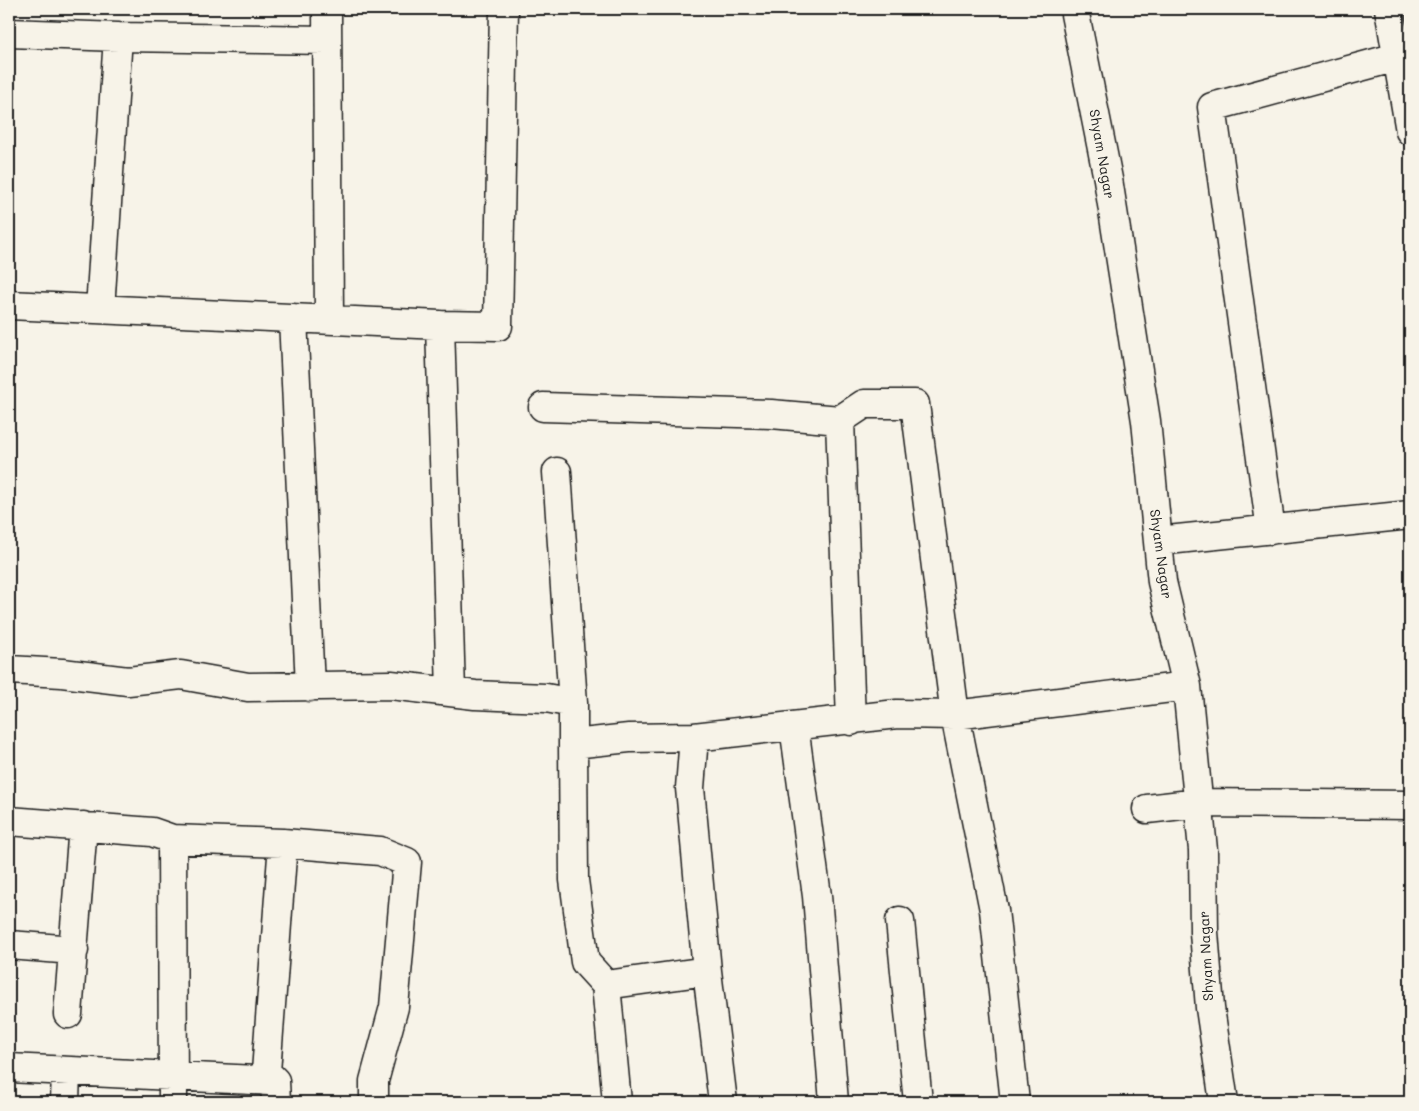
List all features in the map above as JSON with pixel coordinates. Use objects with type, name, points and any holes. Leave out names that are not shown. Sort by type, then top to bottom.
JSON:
[{"type":"street","points":[[327,9],[329,320]]},
{"type":"street","points":[[9,305],[498,326],[504,9]]},
{"type":"street","name":"Shyam Nagar","points":[[1074,9],[1108,179],[1143,402],[1162,582],[1187,686],[1203,850],[1204,932],[1210,1008],[1224,1102]]},
{"type":"street","points":[[1389,9],[1410,131]]},
{"type":"street","points":[[9,33],[118,37],[328,40]]},
{"type":"street","points":[[100,309],[118,37]]},
{"type":"street","points":[[1271,530],[1212,107],[1397,57]]},
{"type":"street","points":[[293,318],[310,687]]},
{"type":"street","points":[[440,325],[451,692]]},
{"type":"street","points":[[543,407],[771,414],[840,420],[864,404],[915,404],[955,715],[994,910],[1015,1102]]},
{"type":"street","points":[[840,420],[851,721]]},
{"type":"street","points":[[557,472],[573,703],[574,880],[585,962],[606,985],[617,1102]]},
{"type":"street","points":[[1158,541],[1410,515]]},
{"type":"street","points":[[9,670],[62,673],[128,681],[181,675],[248,687],[391,685],[476,695],[546,698],[573,703]]},
{"type":"street","points":[[573,744],[630,738],[694,737],[851,721],[897,714],[955,715],[1187,686]]},
{"type":"street","points":[[794,726],[817,896],[834,1102]]},
{"type":"street","points":[[694,737],[690,788],[707,971],[723,1102]]},
{"type":"street","points":[[1147,809],[1199,803],[1410,805]]},
{"type":"street","points":[[9,821],[152,832],[172,839],[282,843],[380,851],[407,862],[394,1007],[374,1081],[374,1102]]},
{"type":"street","points":[[68,1014],[83,826]]},
{"type":"street","points":[[172,839],[173,1089]]},
{"type":"street","points":[[9,1068],[66,1071],[173,1089],[275,1092],[266,1072],[282,843]]},
{"type":"street","points":[[900,921],[918,1102]]},
{"type":"street","points":[[9,945],[74,950]]},
{"type":"street","points":[[606,985],[707,971]]},
{"type":"street","points":[[65,1102],[66,1071]]}]
